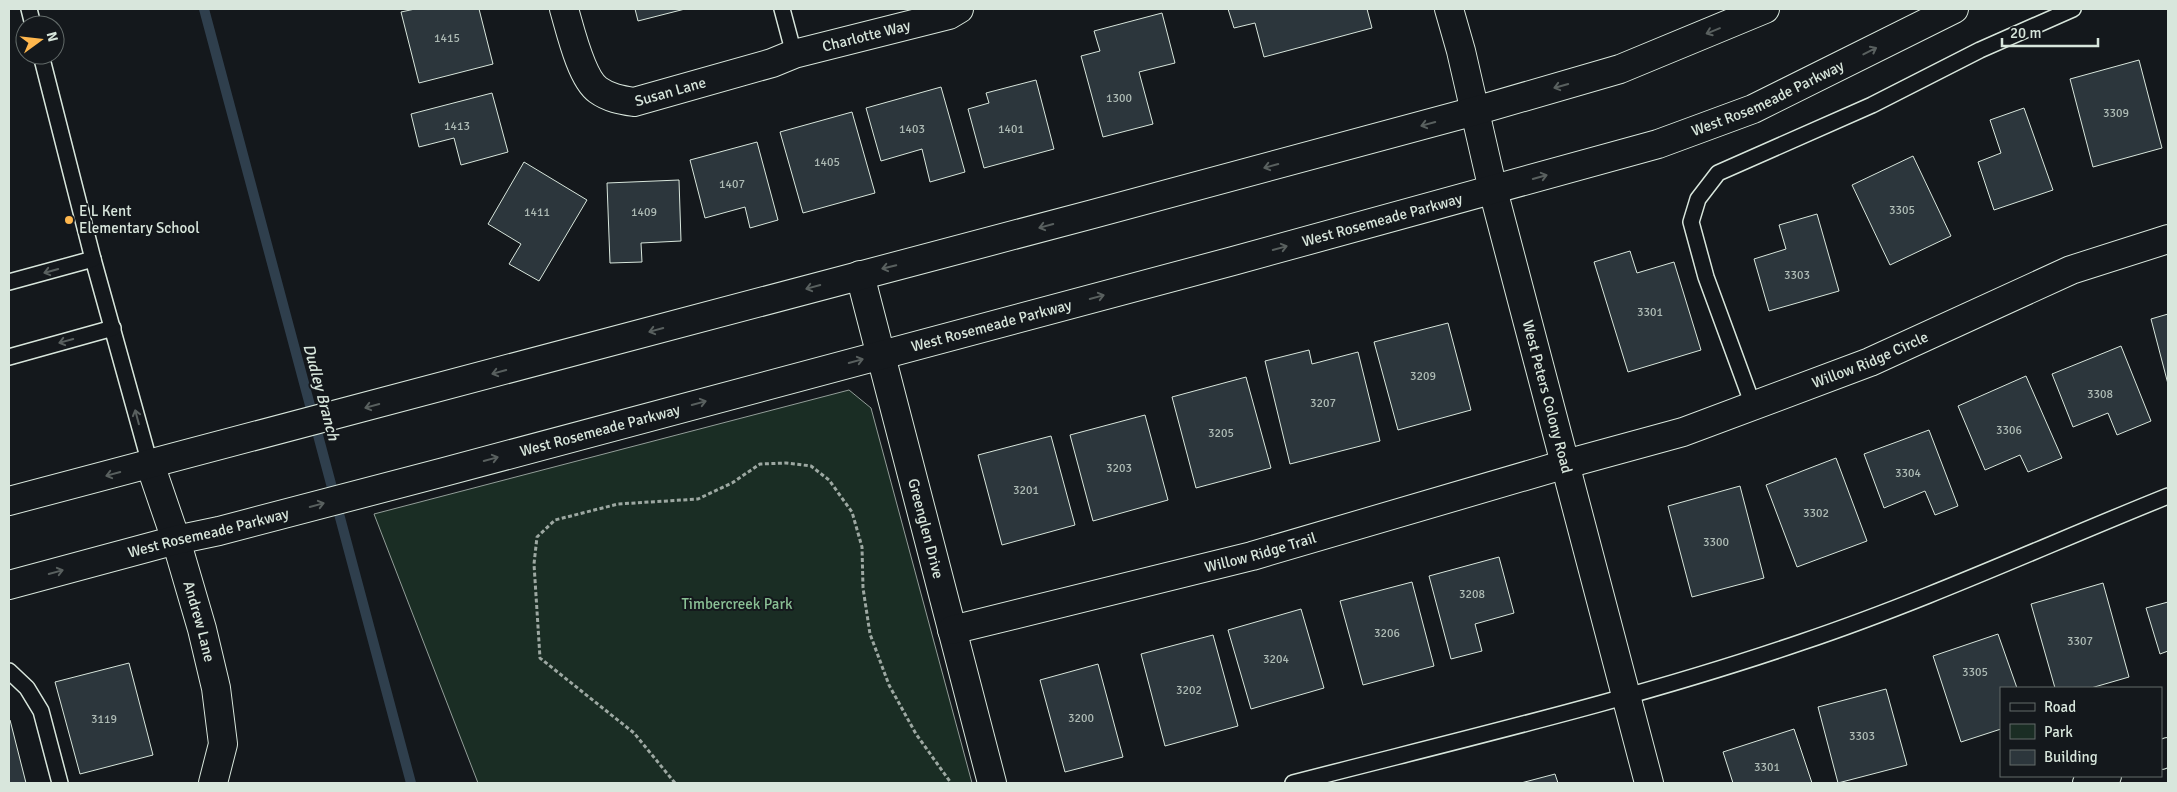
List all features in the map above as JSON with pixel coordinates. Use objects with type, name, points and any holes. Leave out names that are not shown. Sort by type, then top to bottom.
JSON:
[{"type":"main road","name":"Susan Lane","points":[[564,9],[581,65],[596,89],[616,100],[634,102],[783,59]]},
{"type":"main road","name":"Charlotte Way","points":[[783,59],[950,15],[959,9]]},
{"type":"main road","name":"West Peters Colony Road","points":[[1449,9],[1493,190],[1649,783]]},
{"type":"main road","points":[[9,501],[1475,111],[1620,69],[1765,9]]},
{"type":"main road","name":"West Rosemeade Parkway","points":[[9,585],[176,540],[444,472],[1658,144],[1754,109],[1954,9]]},
{"type":"main road","name":"Willow Ridge Circle","points":[[1566,464],[1683,432],[1754,408],[1870,362],[2071,270],[2168,239]]},
{"type":"main road","name":"Greenglen Drive","points":[[860,275],[992,783]]},
{"type":"main road","name":"Andrew Lane","points":[[150,464],[176,540],[202,629],[216,688],[222,744],[213,783]]},
{"type":"main road","name":"Willow Ridge Trail","points":[[952,630],[1252,556],[1566,464]]},
{"type":"main road","points":[[2087,783],[2103,777]]},
{"type":"lane","points":[[782,9],[783,59]]},
{"type":"lane","points":[[1754,408],[1706,277],[1691,222],[1698,199],[1718,173],[1872,105],[1980,50],[2073,9]]},
{"type":"lane","points":[[44,65],[112,328],[150,464]]},
{"type":"lane","points":[[9,282],[94,259]]},
{"type":"lane","points":[[9,357],[112,328]]},
{"type":"lane","points":[[1293,783],[1625,697],[1801,642],[1882,613],[2168,496]]},
{"type":"lane","points":[[9,671],[27,688],[41,711],[60,783]]},
{"type":"path","points":[[675,783],[634,733],[540,658],[534,564],[537,537],[555,520],[618,504],[698,499],[732,483],[760,464],[786,463],[811,466],[829,480],[852,512],[862,546],[863,588],[870,634],[889,685],[916,734],[951,783]]},
{"type":"green space","name":"Timbercreek Park","points":[[849,390],[871,408],[972,783],[478,783],[374,514]]},
{"type":"building","points":[[415,9],[479,9],[493,64],[419,83],[401,12]]},
{"type":"building","points":[[635,9],[685,9],[638,21]]},
{"type":"building","points":[[1228,9],[1367,9],[1372,28],[1264,57],[1255,23],[1234,28]]},
{"type":"building","points":[[1162,13],[1175,63],[1139,72],[1153,124],[1103,137],[1081,56],[1100,51],[1094,31]]},
{"type":"building","points":[[2139,60],[2162,148],[2093,167],[2070,79]]},
{"type":"building","points":[[1036,80],[1054,149],[984,168],[968,109],[989,103],[986,93]]},
{"type":"building","points":[[941,87],[965,172],[930,182],[922,149],[881,161],[866,108]]},
{"type":"building","points":[[492,93],[508,152],[461,165],[454,138],[419,147],[411,114]]},
{"type":"building","points":[[2024,108],[2053,190],[1994,210],[1978,162],[2001,153],[1990,120]]},
{"type":"building","points":[[852,112],[875,193],[803,213],[780,132]]},
{"type":"building","points":[[757,142],[778,220],[750,228],[745,207],[705,218],[690,160]]},
{"type":"building","points":[[1913,156],[1951,236],[1890,265],[1852,185]]},
{"type":"building","points":[[524,162],[587,200],[539,281],[509,264],[521,244],[488,224]]},
{"type":"building","points":[[679,180],[681,241],[641,243],[642,262],[610,263],[607,183]]},
{"type":"building","points":[[1817,214],[1839,291],[1769,311],[1754,259],[1786,249],[1779,225]]},
{"type":"building","points":[[1630,251],[1637,273],[1674,262],[1701,350],[1628,372],[1594,262]]},
{"type":"building","points":[[2168,314],[2168,384],[2151,319]]},
{"type":"building","points":[[1448,323],[1471,410],[1398,430],[1374,342]]},
{"type":"building","points":[[2121,346],[2151,421],[2117,435],[2108,413],[2073,427],[2052,374]]},
{"type":"building","points":[[1309,350],[1312,364],[1358,352],[1380,441],[1290,464],[1265,361]]},
{"type":"building","points":[[2026,376],[2062,458],[2028,472],[2020,455],[1985,470],[1958,406]]},
{"type":"building","points":[[1246,377],[1271,468],[1196,488],[1172,397]]},
{"type":"building","points":[[1145,415],[1168,500],[1093,521],[1070,435]]},
{"type":"building","points":[[1929,430],[1958,506],[1935,515],[1925,491],[1884,508],[1864,454]]},
{"type":"building","points":[[1051,436],[1075,525],[1002,545],[978,455]]},
{"type":"building","points":[[1836,458],[1867,541],[1797,567],[1766,485]]},
{"type":"building","points":[[1740,486],[1764,578],[1692,597],[1668,506]]},
{"type":"building","points":[[1499,557],[1514,613],[1475,624],[1482,651],[1451,659],[1429,576]]},
{"type":"building","points":[[1412,582],[1434,666],[1363,685],[1340,601]]},
{"type":"building","points":[[2103,583],[2129,677],[2094,687],[2055,687],[2031,604]]},
{"type":"building","points":[[2168,602],[2168,651],[2160,654],[2146,608]]},
{"type":"building","points":[[1301,609],[1324,688],[1251,709],[1228,630]]},
{"type":"building","points":[[1998,634],[2017,687],[2000,687],[2000,729],[1961,742],[1933,656]]},
{"type":"building","points":[[1213,635],[1238,726],[1165,746],[1141,654]]},
{"type":"building","points":[[129,663],[153,755],[80,774],[55,682]]},
{"type":"building","points":[[1098,664],[1123,757],[1065,772],[1040,680]]},
{"type":"building","points":[[1886,689],[1907,765],[1838,783],[1818,707]]},
{"type":"building","points":[[10,720],[26,783],[9,783]]},
{"type":"building","points":[[1794,729],[1812,783],[1733,783],[1723,752]]},
{"type":"building","points":[[1555,774],[1558,783],[1521,783]]},
{"type":"waterway","name":"Dudley Branch","points":[[204,9],[411,783]]},
{"type":"place","name":"E L Kent Elementary School","points":[[69,220]]}]
